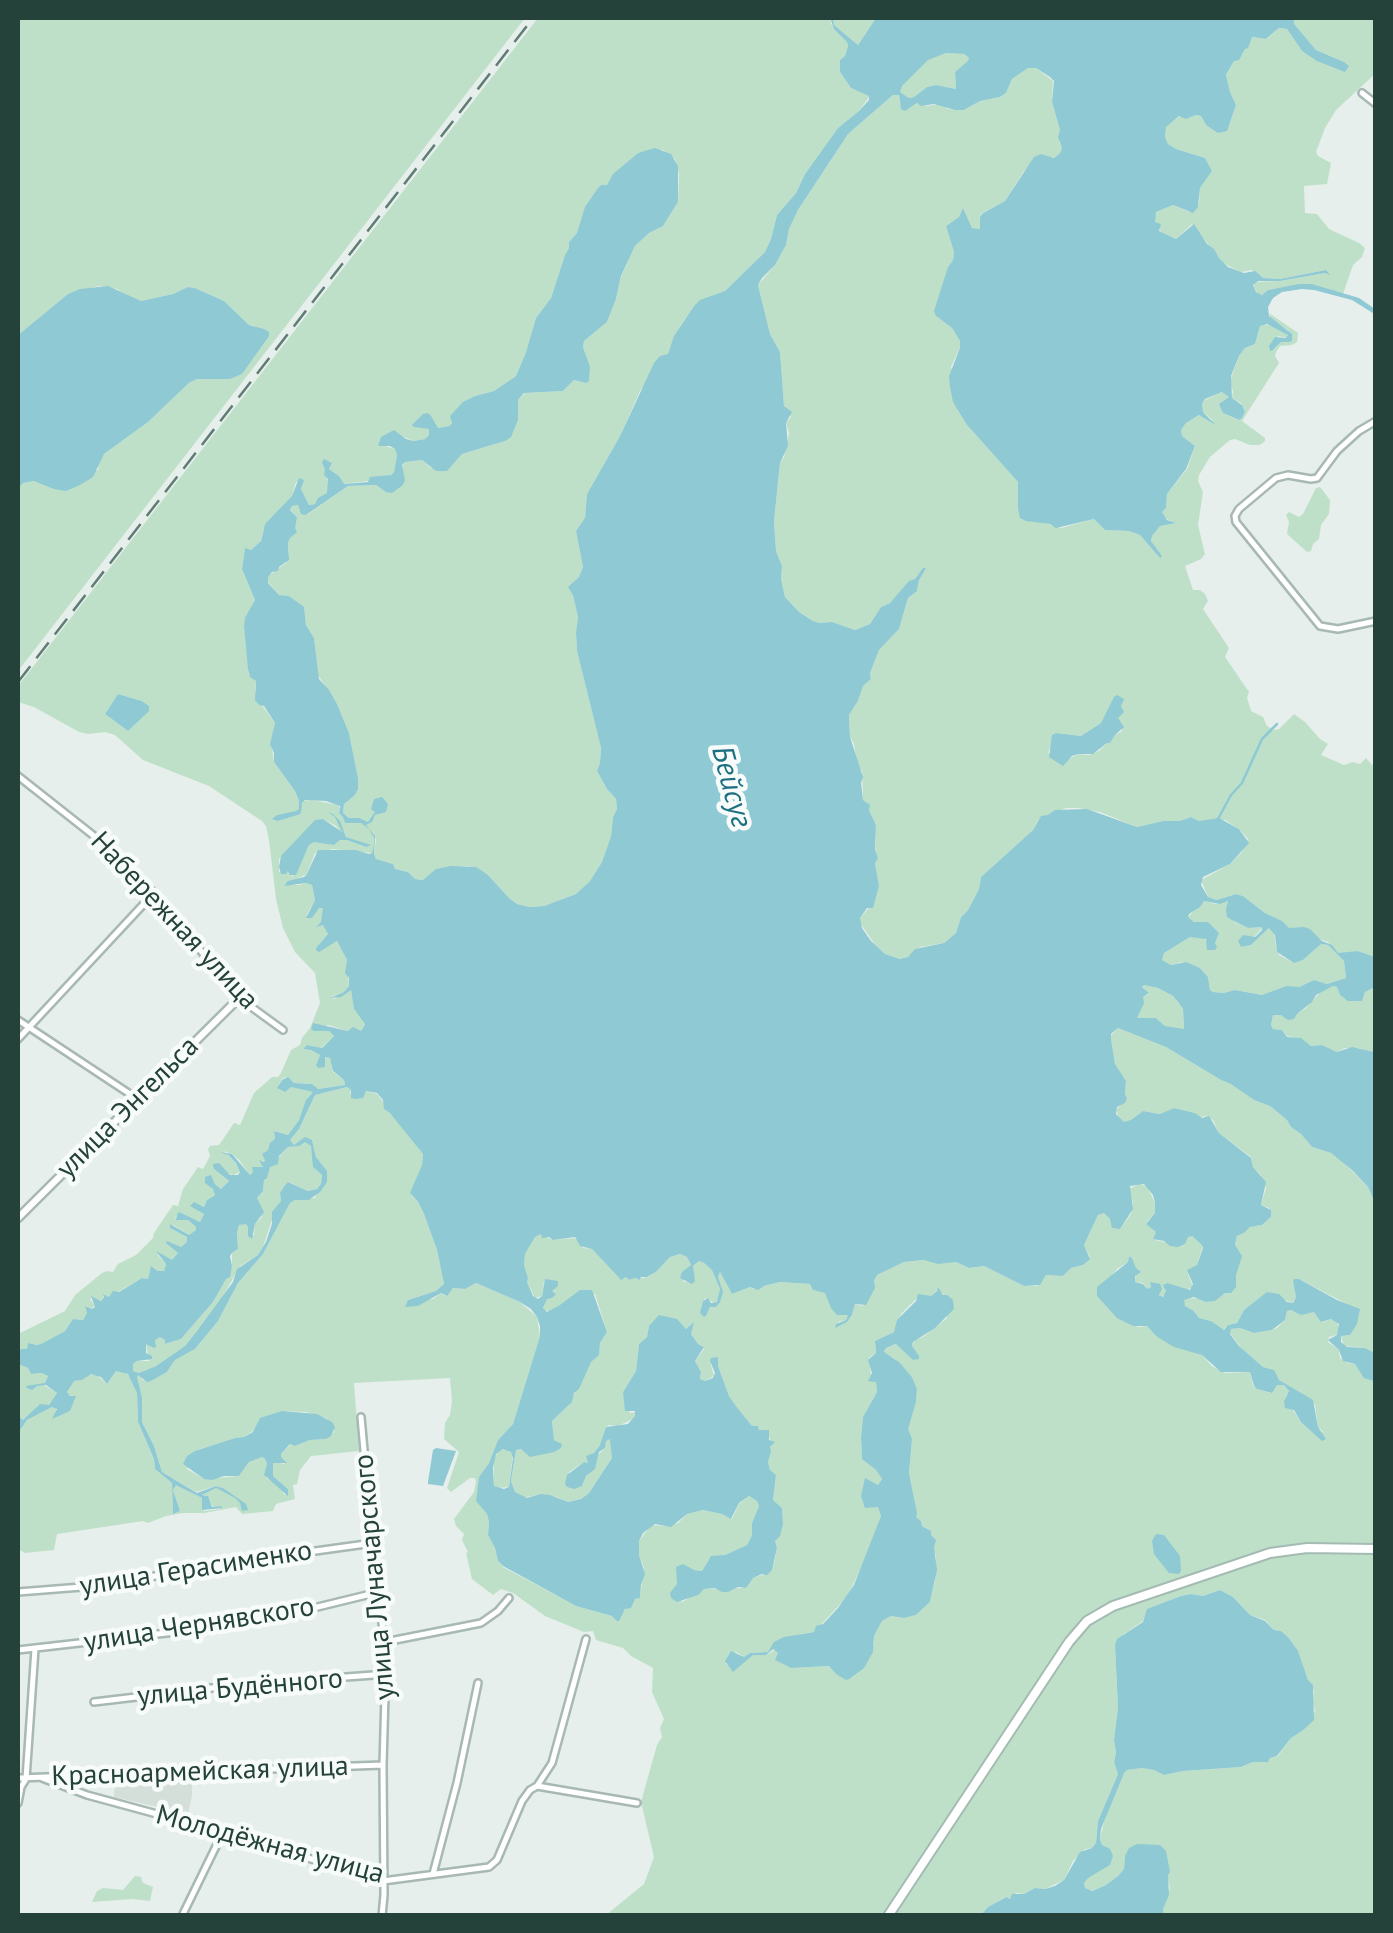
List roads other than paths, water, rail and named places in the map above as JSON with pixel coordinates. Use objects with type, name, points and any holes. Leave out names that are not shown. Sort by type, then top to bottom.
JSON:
[{"type":"main road","points":[[888,1916],[1069,1642],[1088,1621],[1113,1606],[1270,1552],[1376,1548]]},
{"type":"street","points":[[1362,93],[1376,104]]},
{"type":"street","points":[[1376,421],[1337,451],[1320,476],[1276,478],[1235,516],[1320,626],[1338,629],[1376,621]]},
{"type":"street","name":"Набережная улица","points":[[18,776],[93,833],[154,892],[239,998],[284,1030]]},
{"type":"street","points":[[18,1039],[154,892]]},
{"type":"street","name":"улица Энгельса","points":[[18,1218],[239,998]]},
{"type":"street","points":[[18,1020],[139,1100]]},
{"type":"street","name":"улица Луначарского","points":[[361,1418],[387,1674],[382,1916]]},
{"type":"street","name":"улица Герасименко","points":[[18,1592],[107,1585],[214,1565],[373,1546]]},
{"type":"street","name":"улица Чернявского","points":[[18,1650],[256,1620],[379,1592]]},
{"type":"street","points":[[385,1642],[476,1625],[490,1618],[510,1598]]},
{"type":"street","name":"Молодёжная улица","points":[[42,1778],[383,1880],[493,1865],[518,1808],[538,1786],[556,1754],[586,1640]]},
{"type":"street","points":[[18,1803],[26,1779],[35,1649]]},
{"type":"street","name":"улица Будённого","points":[[94,1702],[238,1685],[387,1674]]},
{"type":"street","points":[[433,1874],[458,1783],[478,1684]]},
{"type":"street","name":"Красноармейская улица","points":[[18,1778],[383,1765]]},
{"type":"street","points":[[538,1786],[637,1803]]},
{"type":"street","points":[[184,1914],[223,1832]]},
{"type":"water","name":"Бейсуг","points":[[830,18],[858,45],[876,18],[1294,18],[1294,24],[1316,50],[1349,66],[1345,72],[1317,61],[1302,51],[1287,29],[1279,28],[1266,39],[1252,37],[1226,75],[1236,105],[1227,131],[1218,133],[1196,115],[1186,119],[1179,116],[1166,127],[1168,144],[1205,158],[1212,171],[1200,188],[1198,207],[1193,213],[1173,205],[1156,212],[1155,222],[1161,224],[1159,231],[1176,239],[1194,224],[1228,267],[1244,273],[1255,271],[1263,278],[1280,279],[1326,270],[1330,275],[1258,281],[1253,285],[1262,295],[1268,290],[1312,284],[1359,298],[1375,309],[1376,315],[1352,300],[1314,290],[1282,292],[1273,298],[1269,316],[1292,334],[1292,340],[1281,342],[1270,351],[1275,337],[1288,335],[1267,324],[1260,326],[1255,344],[1239,356],[1231,376],[1232,398],[1242,405],[1242,418],[1223,413],[1219,404],[1229,397],[1222,392],[1202,404],[1203,412],[1216,425],[1199,415],[1181,430],[1182,436],[1195,446],[1186,469],[1167,494],[1162,512],[1167,520],[1176,523],[1160,526],[1152,536],[1160,558],[1140,535],[1105,530],[1094,519],[1056,528],[1020,518],[1018,482],[967,425],[953,402],[949,376],[960,341],[934,311],[953,260],[946,226],[959,217],[963,208],[972,228],[980,229],[983,213],[1005,201],[1034,157],[1041,154],[1054,158],[1060,153],[1060,130],[1052,102],[1054,81],[1050,77],[1036,68],[1028,68],[1012,79],[1000,97],[980,101],[964,110],[917,103],[905,111],[901,109],[899,95],[893,95],[848,134],[798,210],[775,265],[758,285],[770,334],[780,352],[784,406],[792,412],[786,423],[788,446],[780,463],[774,521],[785,597],[813,621],[832,622],[855,630],[870,624],[881,607],[926,568],[917,591],[908,598],[899,629],[879,650],[871,679],[863,686],[849,715],[850,737],[863,777],[863,800],[870,805],[876,825],[879,886],[873,908],[867,908],[860,918],[862,928],[885,954],[900,959],[915,949],[944,943],[956,933],[979,889],[981,877],[1033,830],[1041,816],[1055,810],[1087,809],[1137,827],[1191,817],[1199,821],[1219,818],[1239,829],[1249,843],[1230,864],[1203,877],[1201,885],[1208,897],[1217,900],[1236,894],[1243,896],[1289,928],[1310,929],[1338,953],[1358,951],[1375,957],[1375,987],[1365,992],[1362,1001],[1348,1001],[1333,986],[1316,995],[1294,1019],[1273,1015],[1271,1025],[1287,1037],[1301,1038],[1311,1046],[1322,1045],[1337,1052],[1352,1047],[1375,1052],[1375,1203],[1368,1187],[1352,1170],[1331,1153],[1312,1147],[1270,1106],[1166,1047],[1118,1028],[1111,1034],[1111,1040],[1115,1064],[1126,1081],[1127,1098],[1117,1107],[1116,1114],[1124,1122],[1143,1111],[1160,1114],[1174,1108],[1202,1118],[1209,1116],[1219,1133],[1251,1158],[1253,1167],[1266,1182],[1261,1205],[1271,1210],[1271,1217],[1237,1236],[1235,1245],[1242,1256],[1236,1287],[1215,1301],[1194,1297],[1184,1300],[1185,1306],[1224,1330],[1237,1323],[1244,1310],[1267,1292],[1293,1303],[1293,1281],[1299,1279],[1360,1309],[1357,1324],[1350,1335],[1341,1336],[1341,1342],[1375,1353],[1375,1378],[1364,1378],[1355,1364],[1343,1361],[1339,1350],[1328,1340],[1337,1335],[1339,1324],[1331,1319],[1321,1322],[1314,1312],[1301,1315],[1287,1311],[1285,1320],[1272,1330],[1254,1333],[1231,1329],[1230,1334],[1239,1346],[1263,1367],[1274,1370],[1279,1380],[1313,1400],[1318,1427],[1326,1439],[1322,1441],[1294,1410],[1285,1408],[1289,1391],[1284,1385],[1277,1385],[1272,1393],[1257,1389],[1250,1372],[1221,1372],[1202,1355],[1174,1347],[1147,1326],[1133,1326],[1117,1318],[1097,1296],[1097,1287],[1128,1262],[1129,1256],[1141,1272],[1135,1276],[1135,1282],[1147,1289],[1150,1282],[1160,1284],[1159,1295],[1163,1297],[1163,1285],[1167,1283],[1190,1290],[1193,1284],[1187,1270],[1197,1265],[1203,1248],[1192,1236],[1178,1247],[1153,1239],[1156,1232],[1146,1224],[1155,1213],[1155,1203],[1144,1184],[1130,1186],[1133,1209],[1120,1229],[1112,1228],[1104,1213],[1098,1215],[1084,1245],[1090,1259],[1063,1276],[1046,1275],[1040,1285],[1024,1286],[984,1266],[904,1262],[877,1275],[866,1305],[855,1304],[847,1322],[835,1328],[848,1315],[837,1315],[825,1293],[813,1290],[810,1284],[780,1282],[732,1294],[720,1272],[723,1292],[720,1302],[710,1307],[704,1317],[700,1313],[703,1301],[708,1298],[711,1303],[717,1302],[720,1289],[712,1270],[704,1263],[699,1261],[693,1266],[692,1284],[680,1278],[691,1265],[680,1254],[670,1257],[647,1277],[621,1280],[592,1249],[580,1246],[575,1237],[553,1240],[542,1238],[541,1234],[525,1254],[527,1282],[533,1296],[542,1296],[545,1279],[558,1281],[552,1291],[556,1294],[547,1299],[543,1308],[547,1312],[580,1290],[592,1290],[607,1332],[599,1355],[591,1362],[572,1402],[552,1421],[554,1440],[562,1444],[561,1448],[530,1457],[521,1449],[516,1450],[511,1481],[515,1492],[527,1498],[540,1494],[568,1502],[589,1493],[612,1458],[610,1439],[582,1486],[567,1487],[567,1475],[588,1463],[586,1456],[600,1445],[606,1427],[628,1424],[635,1416],[635,1411],[625,1411],[623,1392],[636,1371],[639,1344],[659,1315],[677,1319],[686,1329],[694,1322],[691,1334],[704,1347],[695,1361],[700,1379],[713,1378],[710,1361],[718,1357],[729,1396],[752,1426],[769,1430],[769,1440],[775,1442],[770,1447],[768,1462],[776,1475],[773,1500],[782,1508],[783,1524],[775,1541],[772,1570],[753,1578],[746,1588],[728,1592],[704,1589],[677,1602],[670,1593],[677,1584],[676,1567],[683,1564],[702,1571],[711,1556],[725,1555],[747,1545],[759,1506],[749,1496],[739,1503],[731,1519],[703,1510],[687,1514],[671,1527],[655,1524],[639,1541],[645,1574],[640,1598],[617,1621],[576,1606],[498,1561],[488,1535],[487,1514],[476,1501],[479,1477],[498,1440],[513,1424],[540,1326],[531,1309],[476,1283],[465,1289],[453,1288],[447,1296],[441,1293],[418,1306],[405,1307],[408,1300],[436,1291],[444,1284],[424,1214],[410,1193],[423,1154],[384,1109],[377,1093],[366,1091],[363,1098],[355,1099],[347,1087],[315,1095],[290,1140],[294,1145],[305,1137],[312,1140],[316,1157],[327,1171],[327,1182],[320,1192],[309,1200],[290,1203],[263,1254],[238,1283],[218,1321],[195,1349],[151,1381],[137,1377],[142,1422],[162,1472],[197,1493],[216,1486],[223,1488],[246,1504],[248,1510],[242,1511],[235,1498],[216,1488],[202,1495],[208,1496],[212,1507],[222,1508],[202,1510],[202,1498],[176,1485],[173,1490],[180,1511],[173,1514],[172,1483],[155,1469],[138,1422],[137,1393],[128,1374],[116,1371],[107,1384],[91,1374],[74,1381],[67,1392],[76,1396],[70,1411],[52,1419],[57,1409],[52,1407],[27,1420],[18,1433],[18,1416],[23,1420],[40,1404],[49,1405],[57,1393],[46,1385],[27,1388],[45,1383],[48,1376],[31,1374],[18,1364],[18,1353],[27,1349],[28,1343],[37,1345],[65,1331],[73,1319],[83,1320],[85,1306],[95,1307],[91,1296],[101,1301],[103,1294],[109,1297],[113,1291],[148,1279],[151,1266],[164,1271],[166,1264],[156,1251],[172,1260],[178,1253],[167,1241],[181,1247],[187,1242],[187,1237],[170,1228],[170,1224],[189,1235],[196,1230],[188,1220],[176,1220],[179,1212],[200,1222],[204,1214],[190,1206],[194,1202],[204,1207],[215,1195],[205,1177],[211,1175],[221,1189],[229,1181],[213,1164],[219,1163],[230,1175],[240,1172],[228,1155],[220,1152],[232,1154],[250,1175],[252,1167],[263,1167],[259,1160],[264,1162],[262,1154],[275,1139],[274,1131],[288,1135],[299,1120],[313,1092],[291,1087],[285,1092],[277,1088],[282,1080],[288,1077],[294,1083],[312,1084],[318,1089],[345,1085],[333,1071],[330,1058],[325,1057],[325,1067],[318,1068],[320,1055],[303,1049],[307,1045],[322,1048],[334,1036],[329,1031],[314,1031],[313,1023],[348,1031],[353,1027],[361,1031],[365,1024],[354,1009],[351,990],[330,998],[349,986],[347,960],[337,941],[319,952],[316,950],[328,934],[323,925],[316,927],[323,908],[312,918],[306,918],[315,900],[312,885],[284,886],[307,874],[318,850],[369,854],[374,838],[361,823],[345,823],[340,806],[326,801],[305,800],[298,815],[272,819],[299,809],[299,801],[274,762],[270,744],[275,723],[255,700],[256,681],[248,669],[244,627],[255,600],[242,569],[245,548],[251,550],[261,541],[265,524],[292,496],[299,478],[304,480],[301,489],[309,505],[327,493],[324,459],[332,463],[329,469],[344,484],[391,475],[397,455],[390,446],[378,446],[381,437],[394,430],[406,439],[425,439],[429,429],[412,425],[423,414],[428,413],[438,428],[449,426],[450,416],[463,402],[494,391],[516,376],[536,318],[551,298],[569,242],[598,188],[607,185],[613,174],[638,153],[655,148],[671,154],[678,166],[678,202],[663,226],[635,246],[607,322],[584,341],[589,381],[574,380],[563,391],[524,393],[518,400],[518,420],[511,437],[462,454],[447,471],[436,471],[422,460],[405,462],[403,485],[392,493],[376,485],[348,486],[306,515],[301,514],[298,505],[292,506],[297,532],[288,543],[289,560],[268,577],[268,583],[279,595],[289,596],[304,607],[306,625],[314,638],[319,679],[337,704],[349,733],[358,789],[344,804],[343,813],[368,822],[375,812],[371,809],[374,799],[382,797],[388,804],[386,812],[375,815],[366,825],[375,836],[376,859],[423,880],[436,869],[476,867],[509,898],[529,907],[544,906],[576,894],[602,862],[617,809],[616,799],[597,771],[601,748],[577,651],[578,617],[568,587],[583,567],[576,531],[585,518],[587,494],[654,363],[668,354],[674,336],[694,306],[725,291],[765,252],[777,215],[796,193],[805,174],[838,128],[869,100],[869,96],[851,88],[840,72],[840,60],[848,46]],"holes":[[[946,53],[969,58],[955,72],[956,89],[936,85],[909,98],[900,92],[928,60]],[[1204,901],[1228,901],[1227,917],[1248,928],[1262,927],[1255,937],[1243,935],[1238,941],[1241,947],[1251,945],[1269,928],[1275,935],[1277,952],[1294,963],[1321,944],[1328,945],[1344,961],[1346,978],[1327,984],[1314,980],[1262,995],[1235,990],[1213,992],[1200,968],[1186,962],[1171,965],[1162,960],[1164,953],[1190,937],[1206,939],[1207,950],[1215,950],[1219,933],[1208,922],[1194,922],[1188,917]],[[1142,987],[1158,988],[1173,996],[1183,1009],[1184,1029],[1165,1026],[1156,1018],[1137,1018],[1143,997],[1149,993]],[[305,1142],[311,1146],[313,1167],[322,1175],[321,1184],[308,1191],[288,1182],[272,1212],[272,1224],[258,1255],[237,1269],[233,1282],[185,1346],[156,1366],[139,1373],[133,1371],[137,1361],[152,1359],[146,1353],[146,1344],[154,1348],[160,1337],[165,1344],[181,1339],[213,1302],[230,1277],[230,1256],[238,1249],[239,1225],[246,1224],[252,1239],[255,1224],[264,1212],[257,1198],[263,1191],[264,1180],[288,1147]],[[503,1449],[511,1452],[509,1487],[494,1486],[496,1454]]]},
{"type":"water","points":[[108,286],[141,301],[195,288],[224,301],[249,325],[264,329],[269,336],[242,374],[189,383],[148,422],[104,454],[93,477],[80,485],[66,491],[34,481],[23,483],[18,489],[18,335],[68,294]]},
{"type":"water","points":[[118,694],[149,706],[149,711],[128,731],[105,714]]},
{"type":"water","points":[[1117,695],[1124,699],[1124,712],[1118,718],[1124,727],[1110,743],[1093,754],[1072,756],[1063,766],[1049,757],[1052,735],[1081,736],[1101,723]]},
{"type":"water","points":[[328,812],[340,821],[346,837],[371,845],[347,840],[334,845],[314,842],[296,875],[288,871],[281,874],[281,856],[315,820],[323,819],[342,832]]},
{"type":"water","points":[[938,1287],[953,1300],[954,1309],[913,1342],[919,1359],[913,1360],[896,1344],[884,1352],[899,1362],[917,1389],[908,1429],[912,1439],[909,1473],[916,1517],[936,1540],[937,1570],[930,1602],[916,1615],[891,1616],[882,1621],[864,1668],[849,1679],[829,1666],[791,1668],[775,1660],[778,1653],[773,1649],[766,1655],[753,1655],[733,1672],[725,1661],[731,1651],[744,1657],[750,1653],[768,1652],[774,1642],[784,1637],[814,1632],[854,1585],[881,1516],[878,1507],[865,1508],[861,1496],[865,1478],[878,1485],[882,1479],[862,1459],[863,1417],[877,1392],[876,1382],[868,1381],[872,1373],[868,1360],[876,1353],[875,1341],[894,1332],[897,1320],[918,1294],[931,1296]]},
{"type":"water","points":[[282,1411],[317,1414],[335,1427],[326,1439],[290,1444],[281,1454],[287,1463],[273,1463],[273,1476],[288,1489],[288,1496],[264,1475],[267,1464],[262,1457],[249,1462],[239,1476],[212,1480],[183,1464],[195,1451],[244,1437],[253,1432],[260,1418]]},
{"type":"water","points":[[436,1448],[456,1451],[443,1486],[428,1484]]},
{"type":"water","points":[[1156,1534],[1164,1535],[1180,1556],[1179,1574],[1169,1573],[1154,1554],[1152,1541]]},
{"type":"water","points":[[1220,1590],[1250,1615],[1288,1637],[1313,1685],[1314,1720],[1268,1762],[1164,1775],[1142,1768],[1124,1773],[1101,1829],[1102,1845],[1113,1856],[1110,1865],[1088,1878],[1085,1888],[1092,1891],[1118,1876],[1124,1869],[1129,1848],[1137,1844],[1160,1845],[1166,1851],[1170,1872],[1164,1915],[981,1915],[1006,1897],[1010,1899],[1012,1894],[1055,1886],[1064,1880],[1080,1852],[1096,1843],[1098,1821],[1118,1774],[1114,1762],[1117,1639],[1143,1622],[1147,1609],[1181,1596],[1203,1596]]},
{"type":"waterway","points":[[1218,819],[1242,783],[1262,739],[1277,724]]},
{"type":"railway","points":[[18,682],[533,18]]}]
